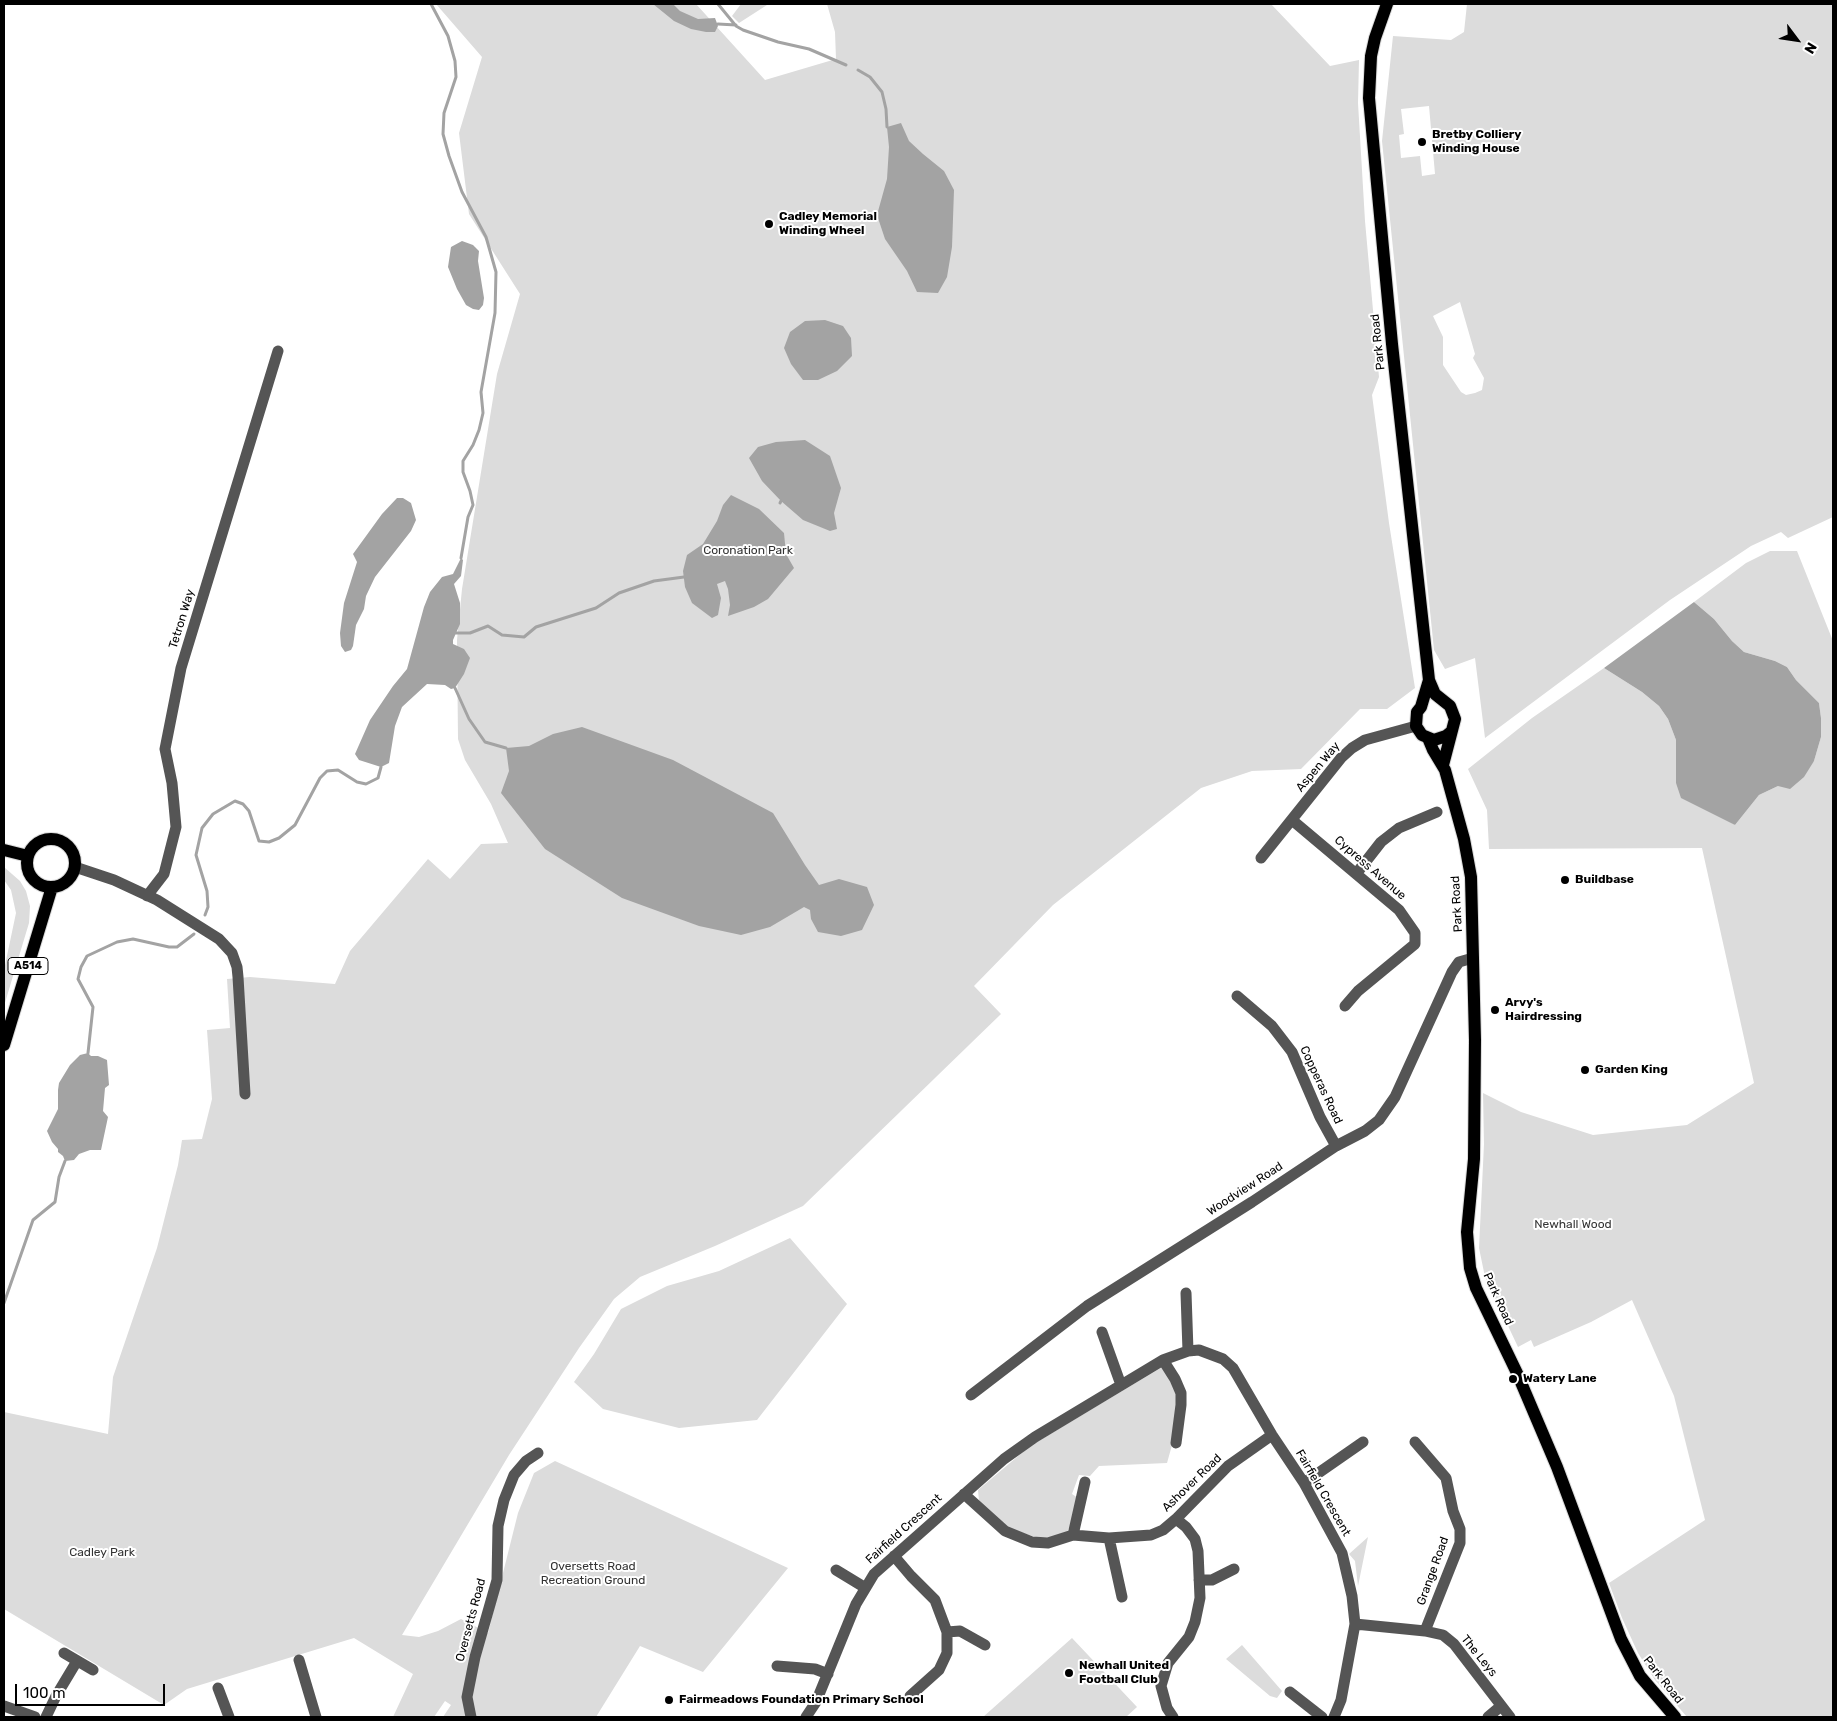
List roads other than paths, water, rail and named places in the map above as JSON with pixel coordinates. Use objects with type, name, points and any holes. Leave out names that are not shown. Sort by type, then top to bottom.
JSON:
[{"type":"main road","name":"Park Road","points":[[1387,4],[1371,56],[1369,98],[1392,354],[1429,680],[1435,694],[1450,706],[1455,719],[1443,765]]},
{"type":"main road","name":"Park Road","points":[[1429,680],[1416,718],[1416,726],[1422,735],[1428,738],[1443,765],[1464,839],[1471,877],[1475,1024],[1474,1159],[1467,1232],[1470,1268],[1476,1288],[1517,1373],[1557,1467],[1624,1646],[1640,1676],[1673,1717]]},
{"type":"main road","points":[[1421,707],[1431,700],[1445,702]]},
{"type":"main road","points":[[1428,738],[1440,739],[1451,732]]},
{"type":"main road","points":[[54,840],[67,846],[72,851],[75,858],[75,866],[67,881],[60,885],[44,885],[32,878],[27,866],[28,856],[39,843],[54,840]]},
{"type":"main road","points":[[4,850],[28,856]]},
{"type":"main road","name":"A514","points":[[4,1045],[52,886]]},
{"type":"street","name":"Tetron Way","points":[[148,896],[164,874],[176,827],[172,783],[165,749],[181,668],[278,351]]},
{"type":"street","name":"Aspen Way","points":[[1261,858],[1341,758],[1352,748],[1365,740],[1416,726]]},
{"type":"street","points":[[1356,874],[1381,842],[1399,828],[1437,812]]},
{"type":"street","name":"Cypress Avenue","points":[[1292,820],[1399,910],[1415,933],[1415,944],[1358,991],[1345,1006]]},
{"type":"street","points":[[75,866],[114,880],[148,896],[220,939],[232,953],[238,976],[245,1094]]},
{"type":"street","name":"Woodview Road","points":[[971,1395],[1087,1306],[1252,1202],[1336,1146],[1365,1131],[1379,1120],[1388,1109],[1452,972],[1459,962],[1473,958]]},
{"type":"street","name":"Copperas Road","points":[[1237,996],[1272,1026],[1292,1052],[1320,1117],[1336,1146]]},
{"type":"street","points":[[1186,1293],[1188,1351]]},
{"type":"street","points":[[1102,1332],[1121,1385]]},
{"type":"street","name":"Fairfield Crescent","points":[[806,1717],[816,1702],[864,1587],[874,1574],[964,1494],[1035,1437],[1162,1360],[1188,1351],[1199,1350],[1223,1359],[1233,1368],[1272,1435],[1304,1483],[1342,1554],[1352,1596],[1354,1624],[1341,1700],[1334,1717]]},
{"type":"street","points":[[1162,1360],[1175,1380],[1180,1393],[1181,1405],[1176,1443]]},
{"type":"street","name":"Ashover Road","points":[[964,1494],[1005,1531],[1020,1539],[1048,1544],[1073,1535],[1109,1538],[1151,1535],[1163,1530],[1176,1519],[1228,1466],[1272,1435]]},
{"type":"street","points":[[1304,1483],[1363,1442]]},
{"type":"street","name":"Grange Road","points":[[1415,1442],[1446,1478],[1460,1529],[1460,1543],[1425,1631]]},
{"type":"street","name":"Oversetts Road","points":[[471,1717],[467,1697],[475,1657],[497,1580],[498,1526],[504,1500],[514,1475],[526,1461],[538,1453]]},
{"type":"street","points":[[1073,1535],[1085,1482]]},
{"type":"street","points":[[1173,1717],[1167,1708],[1161,1686],[1168,1663],[1188,1637],[1195,1622],[1200,1598],[1198,1552],[1195,1539],[1186,1527],[1176,1519]]},
{"type":"street","points":[[1109,1538],[1122,1597]]},
{"type":"street","points":[[894,1556],[935,1600],[947,1632],[947,1653],[938,1670],[910,1696]]},
{"type":"street","points":[[836,1570],[864,1587]]},
{"type":"street","points":[[1199,1580],[1212,1580],[1234,1570]]},
{"type":"street","name":"The Leys","points":[[1354,1624],[1425,1631],[1443,1635],[1454,1644],[1510,1717]]},
{"type":"street","points":[[947,1632],[960,1631],[985,1644]]},
{"type":"street","points":[[64,1654],[93,1670]]},
{"type":"street","points":[[299,1660],[316,1717]]},
{"type":"street","points":[[46,1717],[77,1661]]},
{"type":"street","points":[[777,1666],[815,1669],[828,1674]]},
{"type":"street","points":[[218,1688],[229,1717]]},
{"type":"street","points":[[1290,1692],[1322,1717]]},
{"type":"street","points":[[4,1706],[35,1717]]},
{"type":"street","points":[[1488,1717],[1501,1706]]},
{"type":"waterway","points":[[431,4],[448,36],[455,61],[456,77],[444,113],[443,134],[462,192],[486,237],[496,272],[495,313],[481,392],[483,413],[473,445],[463,461],[463,472],[473,505],[468,517],[461,558]]},
{"type":"waterway","points":[[718,4],[736,26],[743,30],[778,42],[809,49],[846,65]]},
{"type":"waterway","points":[[718,24],[736,25]]},
{"type":"waterway","points":[[858,70],[870,77],[882,92],[886,109],[887,127]]},
{"type":"waterway","points":[[456,633],[470,633],[488,626],[502,635],[524,637],[536,627],[596,608],[619,593],[654,581],[684,577]]},
{"type":"waterway","points":[[455,688],[469,719],[485,742],[506,748]]},
{"type":"waterway","points":[[205,915],[208,907],[207,891],[196,855],[202,828],[213,814],[235,801],[243,804],[249,811],[259,841],[269,842],[279,838],[295,825],[320,778],[327,771],[338,770],[357,782],[366,784],[378,778],[381,767]]},
{"type":"waterway","points":[[88,1053],[93,1007],[78,979],[81,967],[87,956],[117,942],[133,939],[177,947],[194,934]]},
{"type":"waterway","points":[[4,1303],[33,1220],[55,1202],[59,1177],[65,1161]]},
{"type":"place","name":"Bretby Colliery Winding House","points":[[1422,142]]},
{"type":"place","name":"Cadley Memorial Winding Wheel","points":[[769,224]]},
{"type":"place","name":"Buildbase","points":[[1565,880]]},
{"type":"place","name":"Arvy's Hairdressing","points":[[1495,1010]]},
{"type":"place","name":"Garden King","points":[[1585,1070]]},
{"type":"place","name":"Watery Lane","points":[[1513,1379]]},
{"type":"place","name":"Newhall United Football Club","points":[[1069,1673]]},
{"type":"place","name":"Fairmeadows Foundation Primary School","points":[[669,1700]]},
{"type":"park label","name":"Coronation Park","points":[[748,551]]},
{"type":"park label","name":"Newhall Wood","points":[[1573,1225]]},
{"type":"park label","name":"Cadley Park","points":[[102,1553]]},
{"type":"park label","name":"Oversetts Road Recreation Ground","points":[[593,1574]]}]
